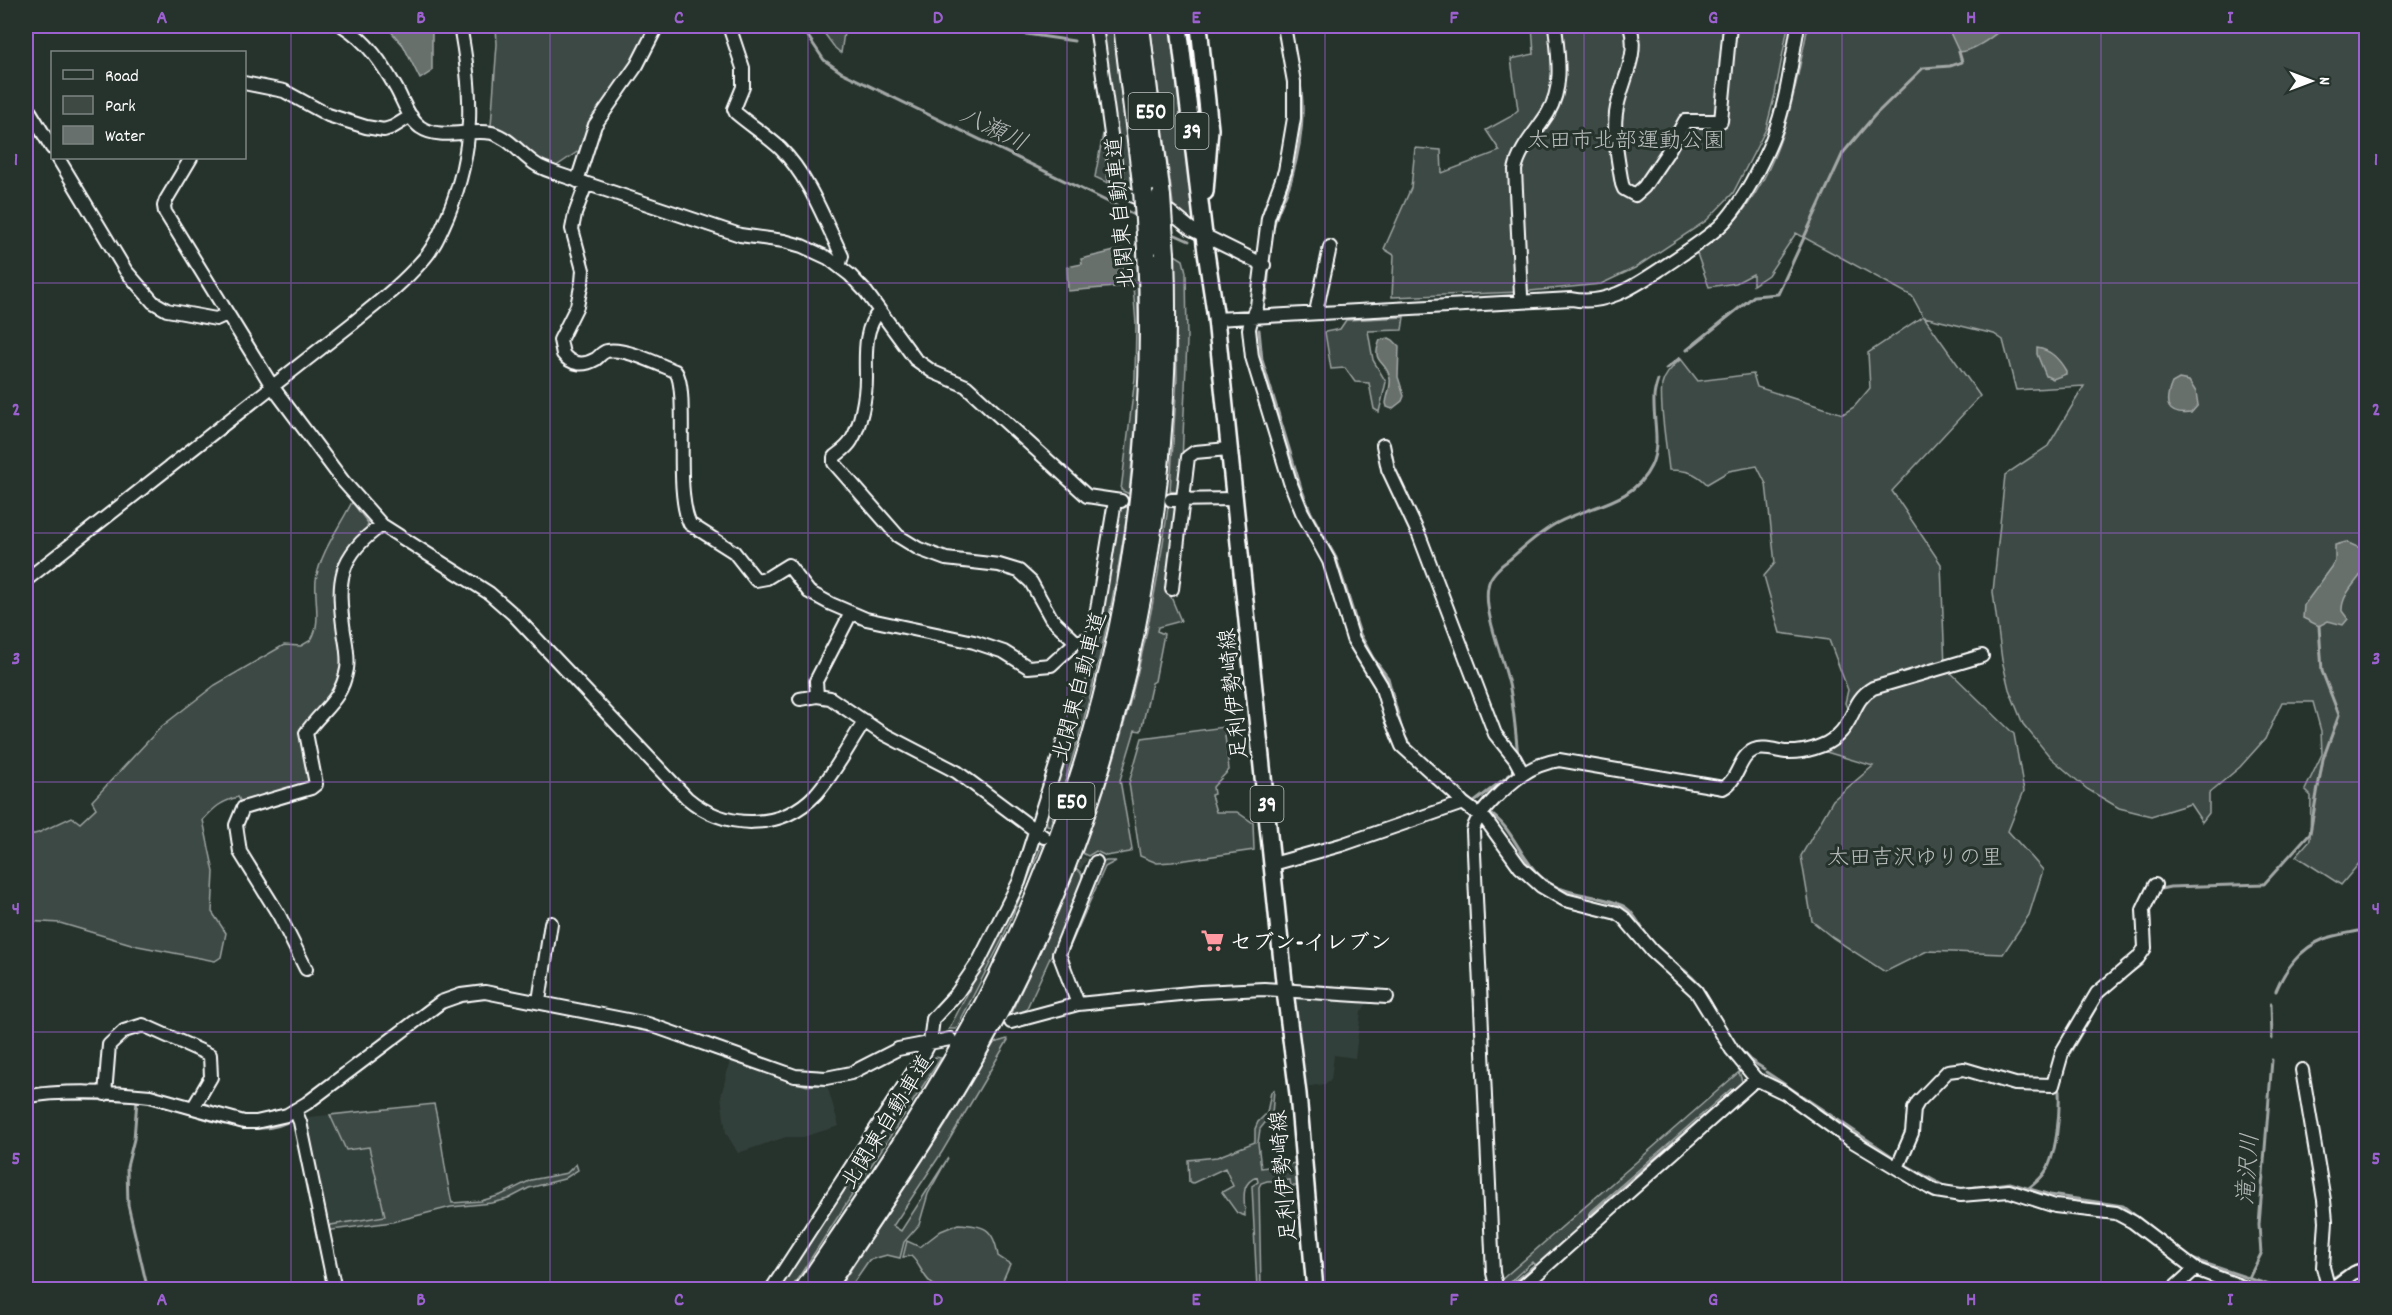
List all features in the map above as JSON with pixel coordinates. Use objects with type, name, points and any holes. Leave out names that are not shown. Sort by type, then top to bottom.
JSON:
[{"type":"highway","name":"北関東自動車道","points":[[1123,26],[1152,194]]},
{"type":"highway","name":"北関東自動車道","points":[[824,1290],[934,1124],[992,1026],[1041,924],[1091,798],[1121,696],[1152,541],[1165,395],[1140,26]]},
{"type":"highway","name":"北関東自動車道","points":[[804,1290],[920,1116],[970,1029],[1022,926],[1074,794],[1092,737],[1116,644],[1139,510],[1146,445],[1156,252]]},
{"type":"main road","name":"足利伊勢崎線","points":[[1179,26],[1216,318],[1228,449],[1274,864],[1285,991],[1298,1094],[1315,1290]]},
{"type":"main road","name":"足利伊勢崎線","points":[[1199,26],[1210,129],[1203,212],[1204,237]]},
{"type":"street","points":[[343,26],[373,52],[420,127],[430,131],[454,134],[470,131],[497,135],[537,165],[581,182],[740,235],[802,246],[840,266],[880,311],[915,359],[933,372],[966,386],[1087,496],[1118,501],[1093,634],[1091,638],[1076,642],[1051,665],[1035,668],[1023,665],[1004,652],[974,642],[866,619],[809,592],[788,565],[767,578],[756,580],[734,552],[690,524],[684,505],[680,441],[681,385],[678,374],[634,356],[612,350],[604,351],[596,358],[581,364],[574,364],[562,354],[560,340],[576,306],[582,282],[583,270],[573,229],[581,182],[595,125],[637,65],[657,26]]},
{"type":"street","points":[[26,580],[362,316],[423,261],[439,236],[454,200],[463,175],[470,131],[467,73],[460,26]]},
{"type":"street","points":[[729,26],[743,68],[742,87],[734,109],[778,146],[795,166],[810,189],[842,256],[840,266]]},
{"type":"street","points":[[1096,26],[1119,192],[1170,212],[1204,237],[1264,265]]},
{"type":"street","points":[[1284,26],[1294,82],[1294,118],[1285,171],[1268,218],[1264,265],[1257,306],[1249,329],[1252,357],[1290,482],[1302,512],[1329,561],[1353,639],[1381,685],[1391,720],[1402,746],[1462,803],[1480,814],[1491,825],[1520,867],[1541,886],[1565,900],[1617,913],[1624,918],[1647,945],[1696,991],[1732,1050],[1756,1079],[1785,1094],[1849,1139],[1936,1191],[1961,1195],[2009,1191],[2055,1206],[2116,1213],[2133,1222],[2195,1269],[2251,1290]]},
{"type":"street","points":[[1521,295],[1515,170],[1517,160],[1549,112],[1556,93],[1559,72],[1555,26]]},
{"type":"street","points":[[1630,26],[1634,41],[1633,54],[1617,103],[1616,129],[1622,184],[1624,189],[1635,195],[1644,187],[1686,121],[1720,121],[1730,26]]},
{"type":"street","points":[[1216,318],[1571,299],[1587,303],[1607,298],[1643,280],[1719,227],[1744,197],[1773,137],[1784,101],[1798,26]]},
{"type":"street","points":[[246,82],[277,88],[328,115],[366,127],[384,130],[411,116]]},
{"type":"street","points":[[26,105],[51,146]]},
{"type":"street","points":[[59,159],[126,271],[153,302],[167,310],[216,319],[227,314]]},
{"type":"street","points":[[191,159],[164,206],[165,212],[272,386],[343,481],[382,525],[497,600],[513,614],[687,798],[720,818],[743,822],[776,819],[794,811],[815,795],[865,721]]},
{"type":"street","points":[[1316,312],[1330,247]]},
{"type":"street","points":[[880,311],[873,323],[865,348],[865,393],[854,435],[850,443],[834,457],[834,464],[898,536],[907,543],[946,559],[999,565],[1026,576],[1051,618],[1076,642]]},
{"type":"street","points":[[1383,445],[1388,469],[1419,534],[1495,734],[1515,759],[1523,774]]},
{"type":"street","points":[[1172,590],[1190,455],[1195,452],[1228,449]]},
{"type":"street","points":[[1171,500],[1234,499]]},
{"type":"street","points":[[306,969],[279,915],[240,852],[236,825],[243,808],[311,788],[316,784],[306,733],[338,695],[348,667],[339,598],[342,573],[357,545],[382,525]]},
{"type":"street","points":[[817,696],[816,681],[851,613]]},
{"type":"street","points":[[1497,1290],[1493,1273],[1473,831],[1474,823],[1480,814],[1523,774],[1559,760],[1724,788],[1732,783],[1745,756],[1758,748],[1796,752],[1829,741],[1839,735],[1850,721],[1860,698],[1873,688],[1982,656]]},
{"type":"street","points":[[800,699],[817,696],[830,698],[897,742],[957,772],[1040,834]]},
{"type":"street","points":[[771,1290],[930,1042],[933,1019],[967,980],[997,928],[1040,834],[1067,731]]},
{"type":"street","points":[[1274,864],[1341,845],[1462,803]]},
{"type":"street","points":[[1078,1004],[1059,954],[1091,866]]},
{"type":"street","points":[[1897,1168],[1912,1133],[1914,1109],[1948,1071],[1964,1069],[2016,1084],[2053,1085],[2064,1050],[2097,993],[2138,958],[2145,948],[2143,910],[2155,885]]},
{"type":"street","points":[[539,1001],[551,923]]},
{"type":"street","points":[[1011,1022],[1078,1004],[1200,992],[1264,989],[1387,997]]},
{"type":"street","points":[[26,1097],[49,1093],[150,1096],[244,1122],[275,1118],[295,1110],[441,1002],[461,995],[485,992],[648,1024],[795,1076],[809,1078],[826,1078],[851,1073],[898,1049],[950,1039]]},
{"type":"street","points":[[105,1094],[109,1045],[124,1031],[143,1025],[210,1055],[211,1077],[194,1108]]},
{"type":"street","points":[[2302,1070],[2324,1200],[2328,1286],[2353,1273],[2367,1269]]},
{"type":"street","points":[[1519,1290],[1756,1079]]},
{"type":"street","points":[[295,1110],[300,1122],[335,1290]]},
{"type":"street","points":[[2172,1290],[2195,1269]]},
{"type":"shaded area","points":[[1299,993],[1369,1000],[1361,1012],[1355,1058],[1334,1055],[1331,1079],[1325,1084],[1304,1087],[1296,998]]},
{"type":"shaded area","points":[[730,1061],[806,1086],[827,1085],[839,1126],[803,1137],[786,1137],[738,1153],[726,1133],[721,1096]]},
{"type":"shaded area","points":[[330,1115],[336,1127],[369,1147],[385,1217],[325,1226],[308,1136],[308,1117]]},
{"type":"green space","points":[[496,26],[652,26],[634,62],[583,148],[555,167],[491,126],[497,44]]},
{"type":"green space","points":[[819,26],[845,26],[841,53],[835,48]]},
{"type":"green space","points":[[1101,26],[1113,26],[1134,190],[1122,183]]},
{"type":"green space","points":[[1150,26],[1172,26],[1196,226],[1175,210],[1173,204]]},
{"type":"green space","name":"太田市北部運動公園","points":[[1532,26],[1788,26],[1766,129],[1733,193],[1706,221],[1635,268],[1601,284],[1520,292],[1392,297],[1394,255],[1384,249],[1411,188],[1415,148],[1441,150],[1442,173],[1500,151],[1486,130],[1518,110],[1511,59],[1534,54]]},
{"type":"green space","name":"太田吉沢ゆりの里","points":[[1808,26],[2366,26],[2366,862],[2361,861],[2341,885],[2296,856],[2310,840],[2311,796],[2305,790],[2322,754],[2321,731],[2313,702],[2282,702],[2265,739],[2240,767],[2209,793],[2209,813],[2202,822],[2190,804],[2151,816],[2119,808],[2087,789],[2051,758],[2023,724],[2009,689],[2002,660],[1993,592],[2005,475],[2048,446],[2084,386],[2016,390],[2003,340],[1994,334],[1924,317],[1980,396],[1892,491],[1941,564],[1945,667],[2014,734],[2024,791],[2008,831],[2043,870],[2029,915],[2003,954],[1927,951],[1885,972],[1833,938],[1812,921],[1801,856],[1833,800],[1873,766],[1823,751],[1849,713],[1845,703],[1848,690],[1829,640],[1780,633],[1764,576],[1775,563],[1766,484],[1757,466],[1729,471],[1707,484],[1690,473],[1669,470],[1661,393],[1665,378],[1681,359],[1698,381],[1753,374],[1757,387],[1843,414],[1854,407],[1870,388],[1868,353],[1923,316],[1912,296],[1796,233],[1768,275],[1753,285],[1753,274],[1736,283],[1709,287],[1696,251],[1723,233],[1743,212],[1759,188],[1782,137],[1797,82]]},
{"type":"green space","points":[[1103,134],[1108,183],[1095,177]]},
{"type":"green space","points":[[1137,243],[1139,384],[1129,494],[1121,490],[1135,378],[1136,324],[1130,248]]},
{"type":"green space","points":[[1175,255],[1183,260],[1186,272],[1187,340],[1181,485],[1176,492],[1170,491],[1177,378]]},
{"type":"green space","points":[[1404,317],[1402,330],[1368,331],[1373,360],[1386,382],[1379,412],[1374,409],[1369,383],[1355,382],[1345,368],[1331,369],[1325,332],[1340,329],[1346,320]]},
{"type":"green space","points":[[352,502],[368,523],[367,529],[346,553],[336,573],[335,592],[345,667],[331,705],[303,729],[309,782],[242,804],[238,797],[232,799],[218,806],[203,820],[214,872],[212,912],[226,933],[221,957],[215,961],[138,946],[60,923],[26,921],[26,836],[38,833],[72,817],[80,823],[96,808],[92,801],[161,727],[215,685],[284,645],[301,646],[311,640],[316,626],[318,570]]},
{"type":"green space","points":[[1124,506],[1128,508],[1122,549],[1097,669],[1076,748],[1050,826],[1047,825],[1046,817],[1075,723],[1097,639],[1119,510]]},
{"type":"green space","points":[[1168,507],[1173,507],[1177,512],[1166,585],[1181,621],[1158,627],[1157,631],[1164,634],[1155,681],[1152,683],[1141,731],[1135,730],[1120,780],[1132,849],[1130,852],[1106,856],[1096,851],[1088,856],[1082,853],[1111,768],[1135,683],[1154,596]]},
{"type":"green space","points":[[1224,727],[1229,770],[1213,787],[1214,794],[1211,795],[1216,812],[1237,812],[1253,823],[1254,850],[1157,863],[1140,856],[1129,783],[1142,738]]},
{"type":"green space","points":[[1039,839],[1043,843],[1002,940],[956,1029],[949,1029],[978,973]]},
{"type":"green space","points":[[1116,861],[1105,867],[1065,958],[1063,951],[1099,864]]},
{"type":"green space","points":[[1076,868],[1081,873],[1084,884],[1026,1010],[1014,1015],[1011,1013]]},
{"type":"green space","points":[[1007,1039],[942,1152],[893,1226],[901,1231],[948,1158],[928,1194],[919,1225],[904,1242],[900,1258],[887,1255],[869,1260],[849,1289],[838,1289],[945,1126],[994,1043]]},
{"type":"green space","points":[[935,1057],[941,1058],[791,1289],[778,1290],[924,1067]]},
{"type":"green space","points":[[1739,1072],[1743,1084],[1734,1092],[1731,1089],[1589,1213],[1592,1217],[1537,1268],[1532,1262],[1503,1288],[1500,1281]]},
{"type":"green space","points":[[1274,1090],[1272,1114],[1260,1129],[1258,1143],[1261,1168],[1296,1163],[1298,1186],[1291,1186],[1290,1180],[1267,1181],[1261,1183],[1259,1187],[1261,1289],[1257,1289],[1252,1186],[1258,1182],[1257,1177],[1251,1180],[1245,1188],[1245,1216],[1237,1213],[1222,1192],[1233,1186],[1225,1168],[1193,1183],[1189,1182],[1188,1160],[1217,1157],[1255,1142],[1255,1129],[1267,1113],[1271,1092]]},
{"type":"green space","points":[[434,1104],[452,1203],[481,1201],[501,1195],[531,1180],[567,1173],[576,1164],[578,1170],[564,1179],[529,1188],[508,1199],[492,1203],[451,1207],[392,1222],[325,1231],[325,1226],[385,1216],[369,1147],[346,1150],[330,1115]]},
{"type":"green space","points":[[958,1224],[975,1225],[986,1230],[994,1239],[998,1256],[1010,1264],[999,1289],[963,1291],[937,1287],[928,1280],[911,1256],[903,1257],[907,1241],[920,1247],[941,1231]]},
{"type":"water","points":[[386,26],[432,26],[432,71],[420,79],[403,45]]},
{"type":"water","points":[[1947,26],[2006,26],[1977,46],[1959,52]]},
{"type":"water","points":[[1123,249],[1126,286],[1068,291],[1067,267],[1082,264],[1081,259]]},
{"type":"water","points":[[1389,338],[1399,346],[1398,377],[1404,396],[1402,401],[1392,409],[1387,407],[1386,403],[1390,379],[1377,354],[1380,340]]},
{"type":"water","points":[[2037,348],[2054,356],[2066,374],[2053,379],[2046,376],[2037,354]]},
{"type":"water","points":[[2179,379],[2189,381],[2196,392],[2198,405],[2191,413],[2177,413],[2169,407],[2169,390],[2172,383]]},
{"type":"water","points":[[2346,542],[2360,548],[2366,560],[2366,567],[2343,603],[2342,611],[2348,619],[2343,625],[2328,621],[2319,626],[2303,618],[2304,605],[2332,567],[2335,561],[2335,545]]},
{"type":"waterway","name":"八瀬川","points":[[801,26],[824,60],[841,72],[1139,217]]},
{"type":"waterway","points":[[971,26],[1074,41]]},
{"type":"waterway","points":[[1687,350],[1754,296],[1778,294],[1843,153],[1875,115],[1923,68],[1950,66],[1962,62],[1959,52]]},
{"type":"waterway","points":[[1273,229],[1291,180],[1297,155],[1302,116],[1299,78]]},
{"type":"waterway","name":"八瀬川","points":[[1169,232],[1189,241]]},
{"type":"waterway","points":[[1266,299],[1271,244]]},
{"type":"waterway","points":[[1259,330],[1262,360],[1301,488],[1311,513],[1336,558],[1360,634],[1373,658],[1388,678],[1403,734],[1411,746]]},
{"type":"waterway","points":[[1666,369],[1680,358]]},
{"type":"waterway","points":[[1518,757],[1510,689],[1491,624],[1487,598],[1489,583],[1499,568],[1545,531],[1570,517],[1622,496],[1643,479],[1651,466],[1656,449],[1654,398],[1658,380]]},
{"type":"waterway","points":[[2156,894],[2161,889],[2170,887],[2264,884],[2310,833],[2323,759],[2339,715],[2322,671],[2319,626]]},
{"type":"waterway","points":[[1420,754],[1473,803],[1483,809]]},
{"type":"waterway","points":[[1473,803],[1516,770]]},
{"type":"waterway","points":[[1488,812],[1503,825],[1533,869],[1550,883],[1569,891],[1611,901],[1630,911],[1646,935],[1659,949],[1700,986],[1714,1009]]},
{"type":"waterway","name":"滝沢川","points":[[2276,991],[2289,967],[2308,948],[2329,937],[2366,929]]},
{"type":"waterway","points":[[2118,982],[2142,964],[2148,951]]},
{"type":"waterway","points":[[2065,1061],[2104,994]]},
{"type":"waterway","name":"滝沢川","points":[[2271,1004],[2272,1039]]},
{"type":"waterway","points":[[432,1016],[449,1005]]},
{"type":"waterway","points":[[611,1023],[657,1033]]},
{"type":"waterway","points":[[1734,1043],[1750,1060],[1764,1069]]},
{"type":"waterway","points":[[714,1054],[728,1058]]},
{"type":"waterway","name":"滝沢川","points":[[2249,1278],[2261,1254],[2259,1225],[2272,1060]]},
{"type":"waterway","points":[[1766,1072],[1896,1159]]},
{"type":"waterway","points":[[793,1081],[807,1085],[828,1083]]},
{"type":"waterway","points":[[1590,1215],[1733,1091]]},
{"type":"waterway","points":[[2029,1188],[2043,1175],[2052,1158],[2058,1122],[2059,1091]]},
{"type":"waterway","points":[[54,1099],[132,1100]]},
{"type":"waterway","points":[[137,1100],[134,1139],[127,1167],[128,1205],[146,1282],[151,1290]]},
{"type":"waterway","points":[[182,1111],[223,1124],[253,1129],[281,1125],[294,1118]]},
{"type":"waterway","points":[[1902,1163],[1944,1186],[1960,1189],[2010,1183],[2050,1195],[2123,1206],[2184,1254]]},
{"type":"waterway","points":[[2192,1259],[2275,1287],[2302,1287],[2324,1282]]},
{"type":"waterway","points":[[2330,1280],[2352,1266],[2366,1262]]},
{"type":"waterway","points":[[1505,1289],[1535,1265]]},
{"type":"tunnel","points":[[1065,851],[1084,864]]},
{"type":"place","name":"セブン-イレブン","points":[[1212,941]]}]
